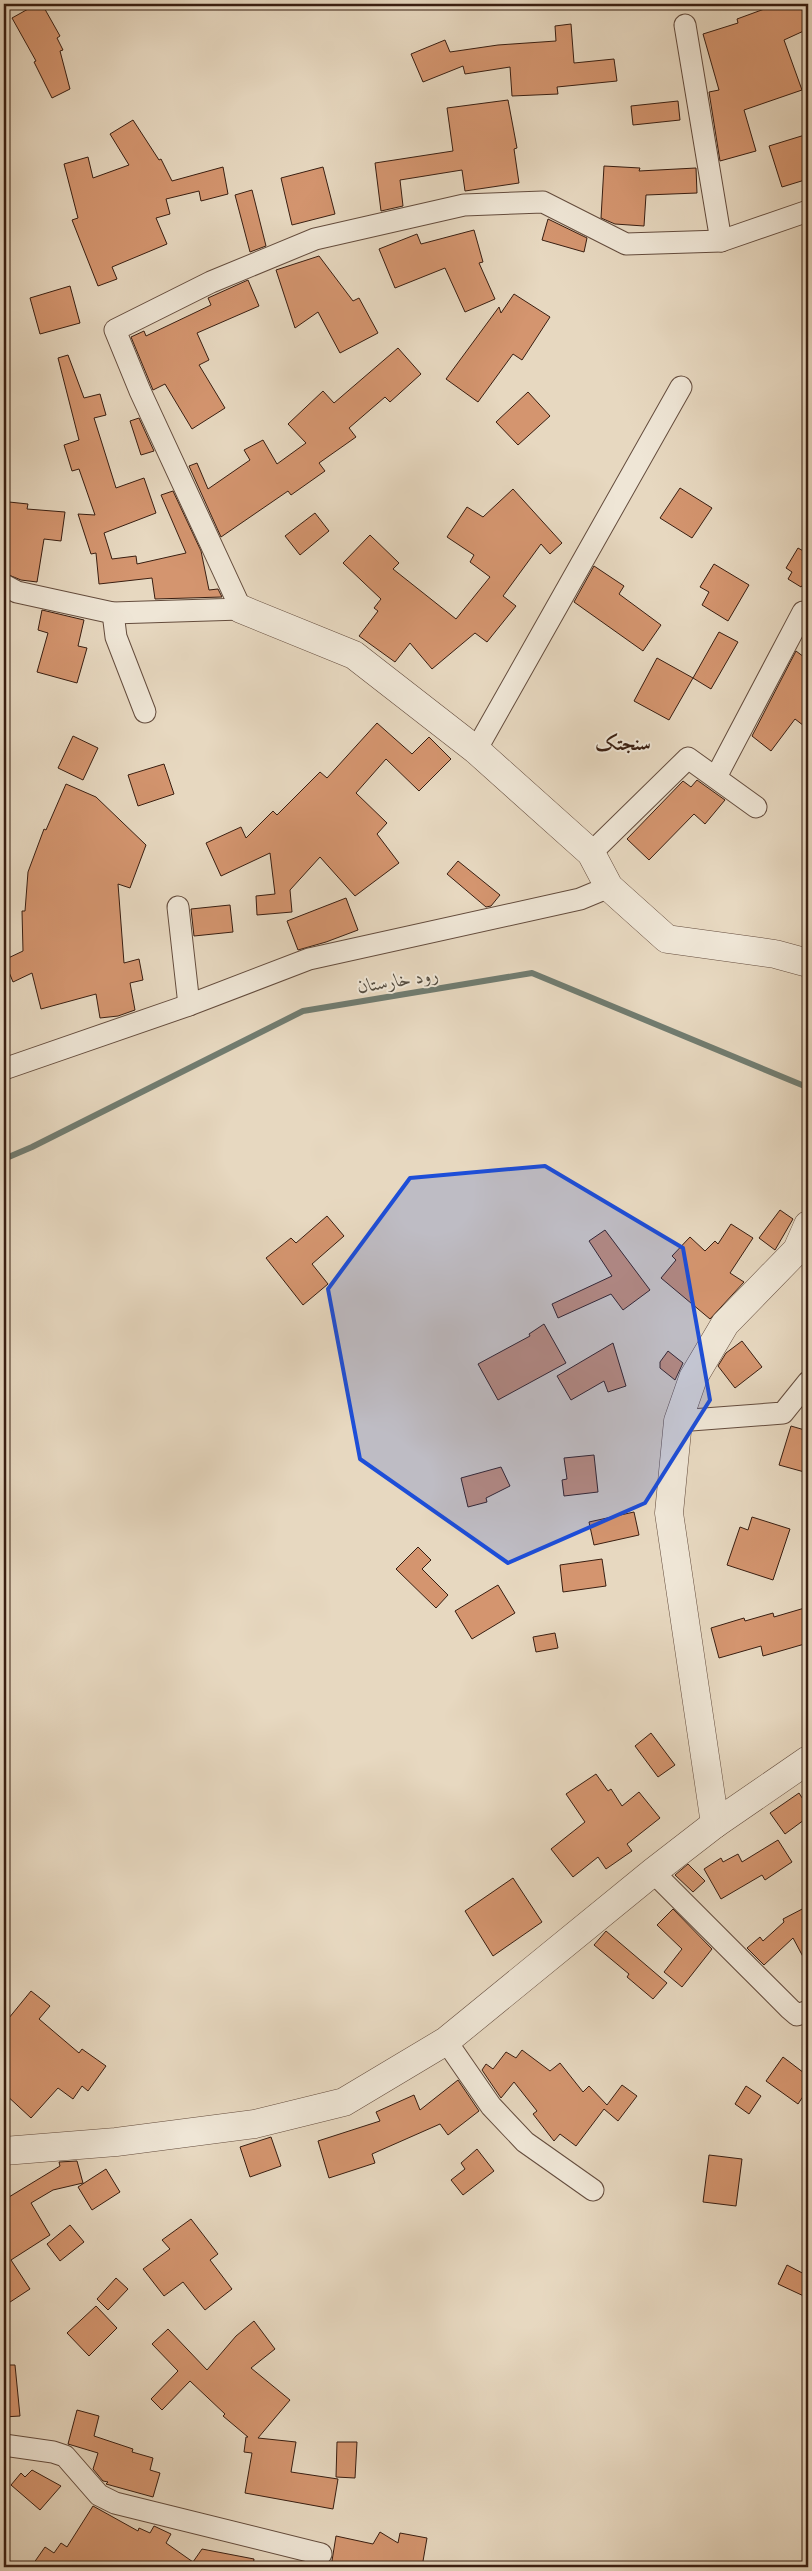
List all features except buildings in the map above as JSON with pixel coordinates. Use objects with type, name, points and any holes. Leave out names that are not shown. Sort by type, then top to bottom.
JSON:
[{"type":"street","points":[[686,25],[721,241]]},
{"type":"street","points":[[241,609],[140,391],[115,330],[212,282],[315,239],[464,205],[543,202],[626,244],[721,241],[808,211]]},
{"type":"street","points":[[476,750],[680,387]]},
{"type":"street","points":[[4,585],[17,592],[113,613],[241,609],[354,655],[476,750],[591,853],[608,887],[667,940],[775,954],[808,962]]},
{"type":"street","points":[[716,777],[803,612]]},
{"type":"street","points":[[113,613],[116,637],[145,712]]},
{"type":"street","points":[[591,853],[688,758],[756,807]]},
{"type":"street","points":[[4,1069],[189,1005],[309,959],[580,899],[608,887]]},
{"type":"street","points":[[178,907],[189,1005]]},
{"type":"street","points":[[715,1824],[669,1513],[678,1421],[694,1378],[725,1324],[797,1250],[808,1224]]},
{"type":"street","points":[[678,1421],[784,1413],[808,1382]]},
{"type":"street","points":[[4,2151],[116,2142],[255,2124],[344,2102],[446,2041],[652,1872],[715,1824],[808,1760]]},
{"type":"street","points":[[652,1872],[790,2009],[797,2014],[808,2011]]},
{"type":"street","points":[[446,2041],[491,2106],[525,2142],[593,2190]]},
{"type":"street","points":[[4,2445],[65,2456],[98,2495],[115,2503],[321,2554]]},
{"type":"highlighted area","points":[[545,1166],[683,1248],[710,1400],[645,1503],[508,1563],[360,1459],[328,1289],[410,1178]]},
{"type":"waterway","name":"رود خارستان","points":[[4,1159],[32,1147],[303,1011],[532,973],[802,1085],[808,1085]]},
{"type":"district","name":"سنجتک","points":[[623,743]]}]
